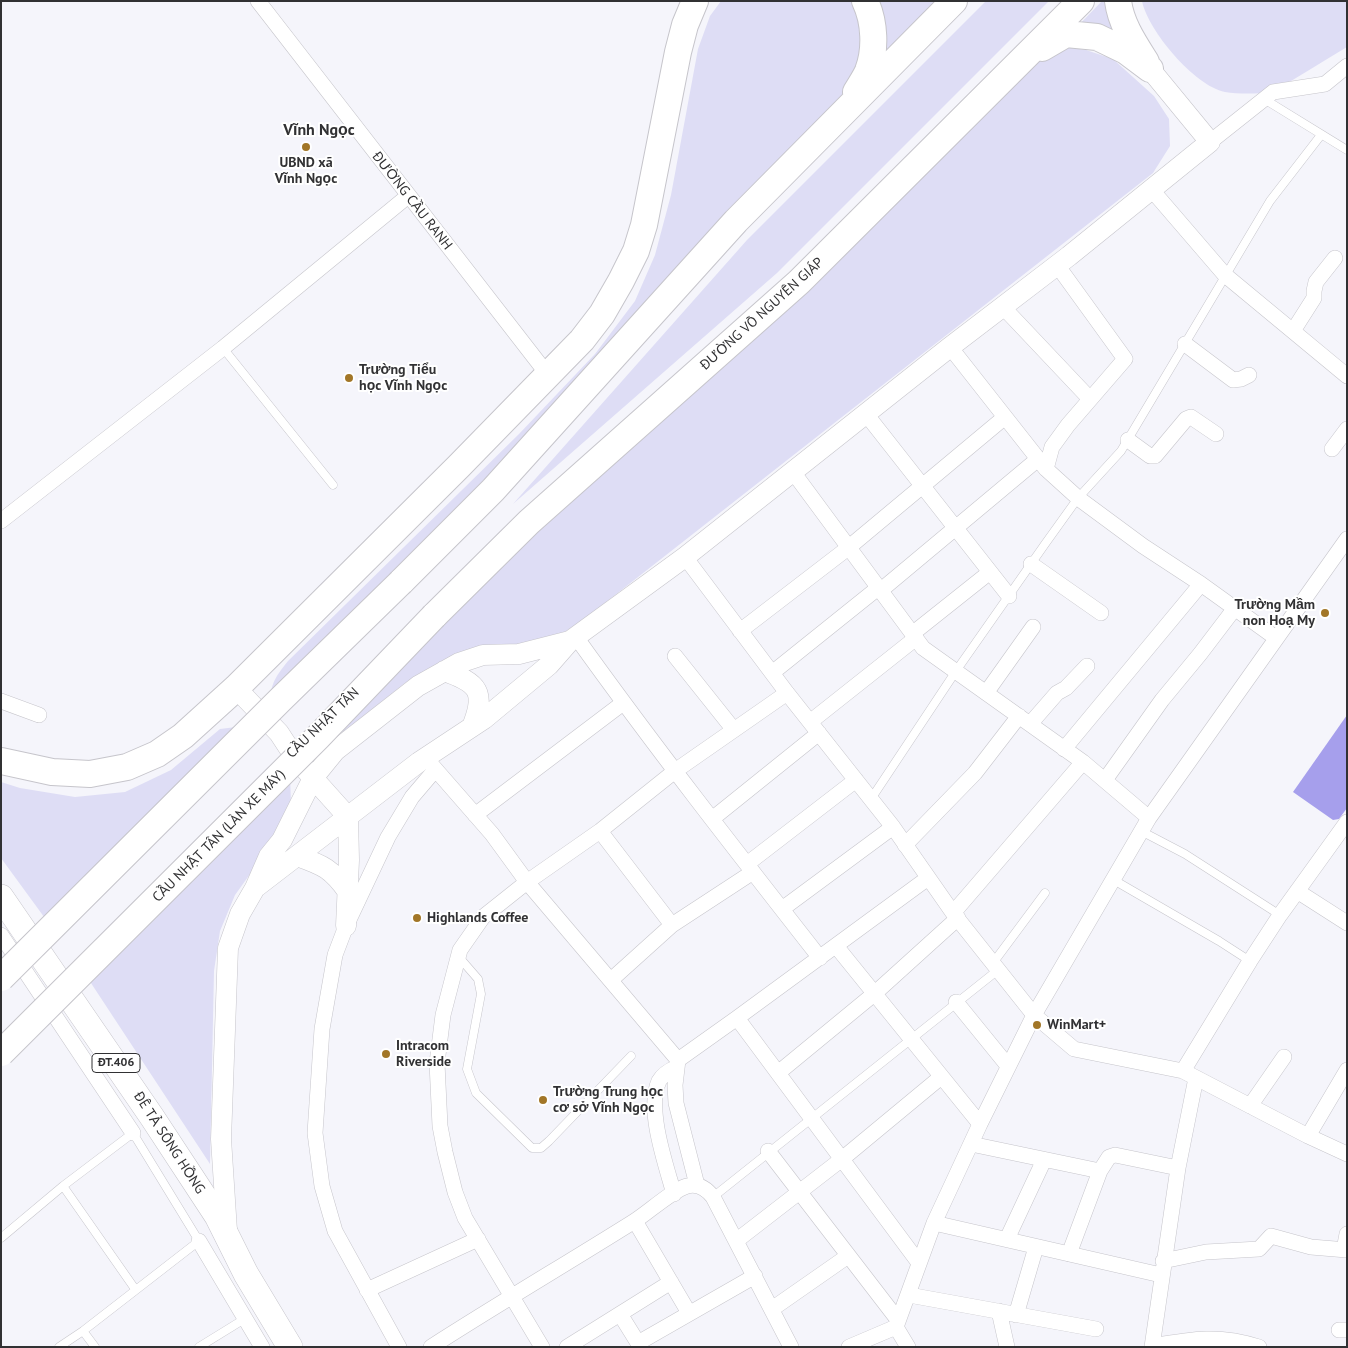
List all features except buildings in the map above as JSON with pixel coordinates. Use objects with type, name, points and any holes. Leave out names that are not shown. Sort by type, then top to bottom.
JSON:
[{"type":"highway","points":[[1,761],[52,772],[90,774],[127,767],[157,754],[183,736],[236,688],[582,340],[602,314],[636,251],[644,226],[685,25],[695,1]]},
{"type":"highway","points":[[794,162],[855,94],[868,71],[872,52],[873,30],[871,16],[865,1]]},
{"type":"highway","points":[[1,978],[493,490],[736,221],[954,1]]},
{"type":"highway","name":"ĐƯỜNG VÕ NGUYÊN GIÁP","points":[[434,616],[529,522],[799,282],[1080,1]]},
{"type":"highway","points":[[1118,1],[1120,13],[1129,33],[1150,70]]},
{"type":"highway","points":[[990,92],[1047,44],[1066,34],[1097,37],[1126,51],[1150,70]]},
{"type":"highway","points":[[1,968],[275,695],[401,582]]},
{"type":"highway","name":"CẦU NHẬT TÂN","points":[[1,1044],[313,732],[434,616]]},
{"type":"highway","name":"CẦU NHẬT TÂN (LÀN XE MÁY)","points":[[1,1053],[318,737],[434,616]]},
{"type":"main road","name":"ĐÊ TẢ SÔNG HỒNG","points":[[1,897],[152,1117],[227,1232],[251,1282],[290,1347]]},
{"type":"street","name":"ĐƯỜNG CẦU RANH","points":[[258,1],[548,375]]},
{"type":"street","points":[[255,888],[348,817],[431,764],[472,727],[544,669],[573,639],[685,557],[950,347],[1057,265],[1273,92],[1325,84],[1347,66]]},
{"type":"street","points":[[1150,70],[1210,142]]},
{"type":"street","points":[[1151,189],[1225,275],[1347,376]]},
{"type":"street","points":[[1,521],[223,348],[408,196]]},
{"type":"street","points":[[1293,331],[1314,298],[1316,282],[1335,258]]},
{"type":"street","points":[[772,673],[955,527],[1042,464],[1068,425],[1125,359],[1057,265]]},
{"type":"street","points":[[1003,306],[1090,399]]},
{"type":"street","points":[[1185,344],[1233,380],[1249,375]]},
{"type":"street","points":[[950,347],[1042,464],[1078,498],[1276,638]]},
{"type":"street","points":[[866,414],[1008,596]]},
{"type":"street","points":[[740,631],[848,548],[1005,417]]},
{"type":"street","points":[[1128,440],[1150,456],[1155,456],[1186,419],[1191,417],[1216,434]]},
{"type":"street","points":[[1332,449],[1347,429]]},
{"type":"street","points":[[793,472],[923,648],[1083,762],[1149,818]]},
{"type":"street","points":[[849,1347],[897,1324],[934,1224],[980,1124],[1034,1015],[1149,818],[1347,539]]},
{"type":"street","points":[[685,557],[787,693],[893,827],[955,915],[1034,1015],[1074,1049],[1182,1071],[1347,1154]]},
{"type":"street","points":[[1030,564],[1101,613]]},
{"type":"street","points":[[712,819],[815,728],[914,636],[990,572]]},
{"type":"street","points":[[1064,749],[1201,584]]},
{"type":"street","points":[[1105,780],[1162,700],[1235,608]]},
{"type":"street","points":[[986,693],[1033,627]]},
{"type":"street","points":[[227,1232],[221,1139],[228,948],[240,914],[255,888],[269,856],[282,840],[313,778],[335,751],[418,686],[459,663],[483,655],[519,654],[573,639]]},
{"type":"street","points":[[573,639],[820,958]]},
{"type":"street","points":[[676,656],[734,730]]},
{"type":"street","points":[[905,845],[1025,720],[1057,693],[1066,688],[1087,666]]},
{"type":"street","points":[[444,672],[465,678],[474,688],[480,700],[472,727]]},
{"type":"street","points":[[236,688],[279,733],[296,759],[348,817],[346,926]]},
{"type":"street","points":[[542,1347],[465,1218],[455,1192],[444,1152],[440,1126],[437,1063],[443,1015],[460,950],[483,918],[527,882],[600,831],[675,771],[787,693]]},
{"type":"street","points":[[1,700],[39,715]]},
{"type":"street","points":[[475,815],[623,703]]},
{"type":"street","points":[[279,733],[335,751]]},
{"type":"street","points":[[778,1074],[874,994],[955,915],[1083,762]]},
{"type":"street","points":[[431,764],[492,834],[527,882],[611,980],[677,1063],[676,1103],[697,1185]]},
{"type":"street","points":[[399,1347],[335,1231],[322,1186],[315,1133],[322,1029],[336,955],[346,926],[388,837],[431,764]]},
{"type":"street","points":[[611,980],[672,925],[750,868],[856,780]]},
{"type":"street","points":[[1182,1071],[1280,915],[1347,822]]},
{"type":"street","points":[[782,910],[893,827]]},
{"type":"street","points":[[600,831],[672,925]]},
{"type":"street","points":[[297,856],[320,864],[337,876],[348,892]]},
{"type":"street","points":[[674,1194],[662,1153],[656,1119],[656,1094],[660,1081],[667,1072],[737,1018],[928,878]]},
{"type":"street","points":[[1297,891],[1347,923]]},
{"type":"street","points":[[1,935],[133,1133]]},
{"type":"street","points":[[836,946],[910,1040],[980,1124]]},
{"type":"street","points":[[956,1002],[1008,1066]]},
{"type":"street","points":[[737,1018],[920,1263]]},
{"type":"street","points":[[1250,1106],[1284,1056]]},
{"type":"street","points":[[1308,1136],[1347,1070]]},
{"type":"street","points":[[736,1241],[842,1159],[941,1077]]},
{"type":"street","points":[[1196,1078],[1178,1168],[1152,1346],[1191,1339],[1219,1338],[1259,1347]]},
{"type":"street","points":[[971,1144],[1100,1171]]},
{"type":"street","points":[[768,1151],[897,1324],[908,1347]]},
{"type":"street","points":[[1069,1254],[1100,1171],[1109,1157],[1115,1155],[1178,1168]]},
{"type":"street","points":[[1007,1239],[1044,1160]]},
{"type":"street","points":[[431,1347],[510,1296],[635,1221],[674,1194],[686,1187],[697,1185],[707,1189],[713,1197],[791,1347]]},
{"type":"street","points":[[635,1221],[689,1313]]},
{"type":"street","points":[[934,1224],[1069,1254],[1162,1268],[1206,1252],[1258,1249],[1271,1236],[1311,1247],[1346,1250],[1347,1234]]},
{"type":"street","points":[[367,1290],[478,1239]]},
{"type":"street","points":[[199,1241],[251,1282],[263,1347]]},
{"type":"street","points":[[199,1241],[263,1347]]},
{"type":"street","points":[[1016,1315],[1036,1247]]},
{"type":"street","points":[[772,1309],[848,1256]]},
{"type":"street","points":[[620,1314],[639,1345],[689,1313],[754,1276]]},
{"type":"street","points":[[567,1347],[671,1282]]},
{"type":"street","points":[[909,1295],[1096,1330]]},
{"type":"street","points":[[999,1311],[1007,1347]]},
{"type":"lane","points":[[1264,99],[1347,150]]},
{"type":"lane","points":[[871,799],[1030,564],[1078,498],[1122,451],[1270,201],[1321,135]]},
{"type":"lane","points":[[223,348],[333,485]]},
{"type":"lane","points":[[1141,832],[1185,854],[1280,915]]},
{"type":"lane","points":[[1112,879],[1250,961]]},
{"type":"lane","points":[[713,1197],[768,1151],[910,1040],[996,966],[1045,893]]},
{"type":"lane","points":[[458,956],[478,979],[481,994],[467,1070],[476,1093],[532,1148],[541,1148],[549,1142],[631,1056]]},
{"type":"lane","points":[[1,1238],[63,1186],[133,1133],[199,1241],[83,1331],[59,1347]]},
{"type":"lane","points":[[63,1186],[135,1289]]},
{"type":"lane","points":[[199,1347],[246,1318]]},
{"type":"lane","points":[[83,1331],[95,1347]]},
{"type":"shaded area","points":[[721,1],[853,1],[866,29],[851,88],[493,478],[270,701],[275,679],[288,661],[519,434],[595,354],[635,301],[655,255],[671,195],[698,49],[710,16]]},
{"type":"shaded area","points":[[874,1],[941,1],[882,59]]},
{"type":"shaded area","points":[[986,1],[1049,1],[777,273],[513,504],[747,240]]},
{"type":"shaded area","points":[[1102,1],[1120,1],[1128,36],[1073,31]]},
{"type":"shaded area","points":[[1142,1],[1347,1],[1347,47],[1274,91],[1248,94],[1225,92],[1213,88],[1200,79],[1174,56],[1153,27]]},
{"type":"shaded area","points":[[1065,47],[1086,50],[1113,59],[1154,96],[1169,119],[1170,146],[1153,173],[582,621],[553,639],[454,655],[405,683],[345,731],[339,732],[536,527],[1017,80],[1046,55]]},
{"type":"shaded area","points":[[1347,715],[1347,808],[1339,819],[1333,820],[1293,792]]},
{"type":"shaded area","points":[[244,726],[47,921],[1,858],[1,782],[20,788],[75,797],[125,792],[171,770],[220,729]]},
{"type":"shaded area","points":[[290,775],[291,805],[266,852],[235,895],[220,931],[214,971],[210,1164],[87,977]]},
{"type":"place","name":"UBND xã Vĩnh Ngọc","points":[[306,147]]},
{"type":"place","name":"Trường Tiểu học Vĩnh Ngọc","points":[[349,378]]},
{"type":"place","name":"Trường Mầm non Hoạ My","points":[[1325,613]]},
{"type":"place","name":"Highlands Coffee","points":[[417,918]]},
{"type":"place","name":"WinMart+","points":[[1037,1025]]},
{"type":"place","name":"Intracom Riverside","points":[[386,1054]]},
{"type":"place","name":"Trường Trung học cơ sở Vĩnh Ngọc","points":[[543,1100]]},
{"type":"district","name":"Vĩnh Ngọc","points":[[319,130]]}]
